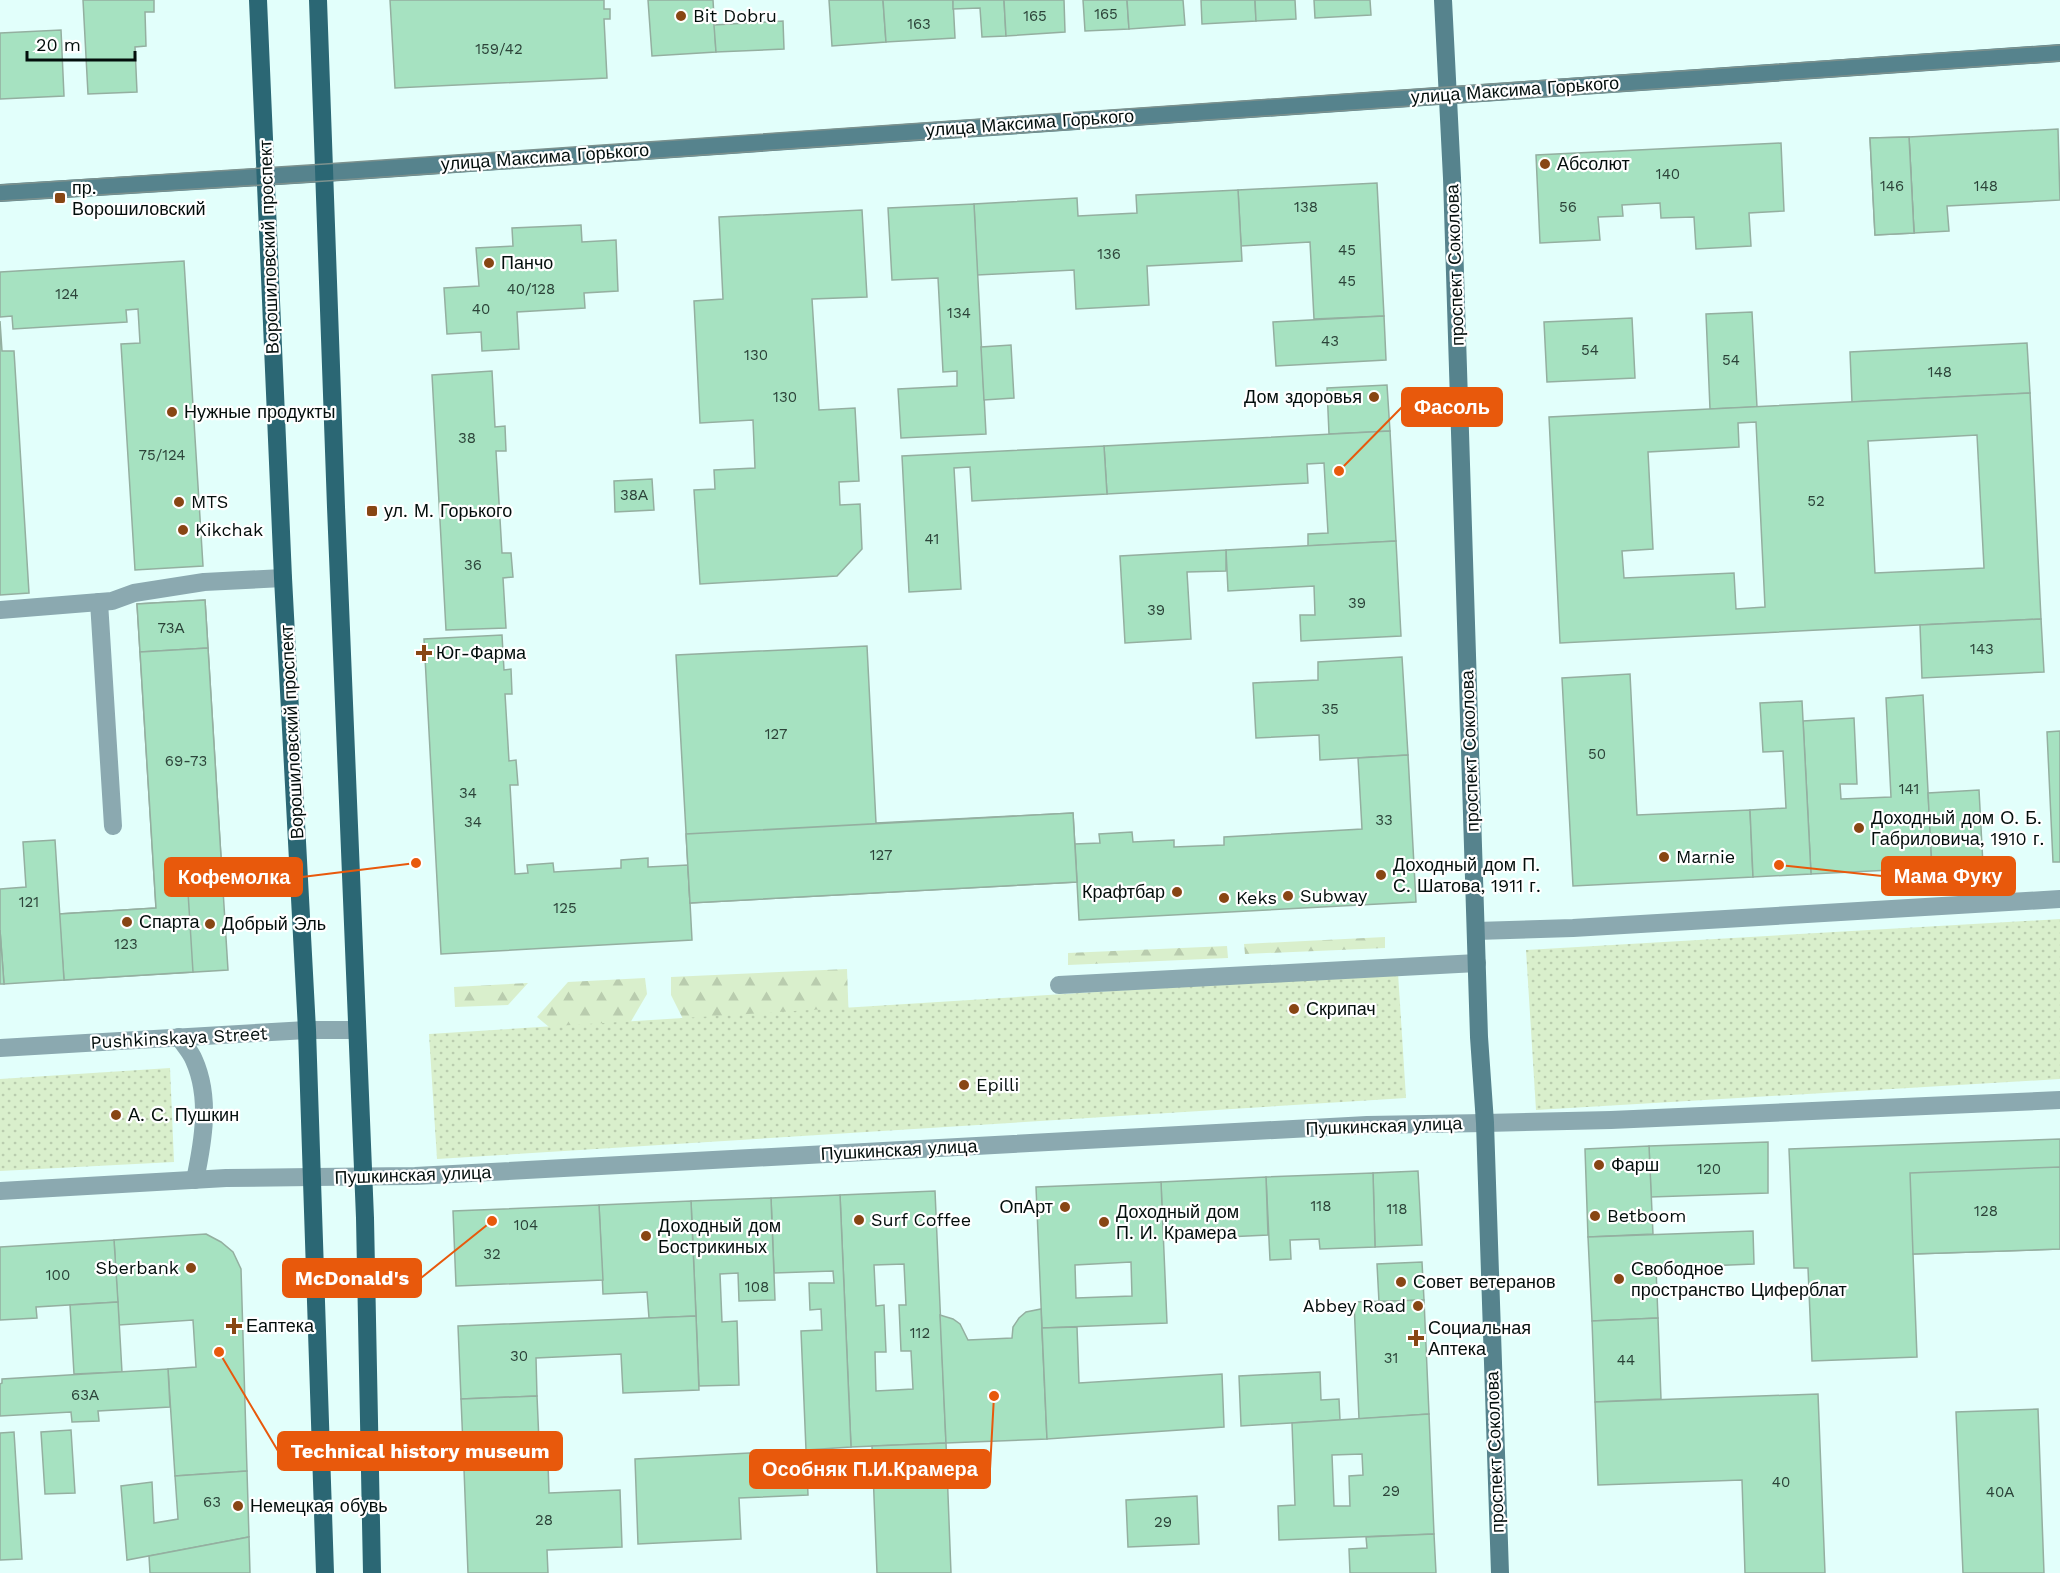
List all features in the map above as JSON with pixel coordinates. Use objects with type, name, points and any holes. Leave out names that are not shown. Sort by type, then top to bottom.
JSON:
[{"type":"main road","name":"Ворошиловский проспект","points":[[258,0],[283,578],[307,1030],[325,1573]]},
{"type":"main road","points":[[318,0],[365,1229],[372,1573]]},
{"type":"main road","name":"проспект Соколова","points":[[1443,0],[1452,178],[1479,1037],[1485,1123],[1500,1573]]},
{"type":"main road","name":"улица Максима Горького","points":[[0,193],[326,173],[2060,53]]},
{"type":"street","points":[[0,610],[111,601],[134,593],[204,582],[283,578]]},
{"type":"street","points":[[99,602],[113,826]]},
{"type":"street","points":[[1476,931],[2060,899]]},
{"type":"street","points":[[1059,985],[1477,963]]},
{"type":"street","name":"Pushkinskaya Street","points":[[0,1048],[307,1030],[357,1030]]},
{"type":"street","points":[[179,1037],[194,1059],[200,1078],[204,1112],[202,1147],[195,1180]]},
{"type":"street","name":"Пушкинская улица","points":[[312,1178],[362,1178],[1367,1125],[1611,1120],[2060,1100]]},
{"type":"street","points":[[0,1191],[195,1180],[312,1178]]},
{"type":"green space","points":[[2060,919],[2060,1079],[1536,1110],[1526,950]]},
{"type":"green space","points":[[1385,937],[1385,948],[1245,954],[1244,944]]},
{"type":"green space","points":[[1227,946],[1228,958],[1068,965],[1068,953]]},
{"type":"green space","points":[[847,969],[849,1024],[704,1061],[671,995],[671,977]]},
{"type":"green space","points":[[1398,973],[1406,1098],[437,1159],[429,1034]]},
{"type":"green space","points":[[645,978],[647,994],[602,1071],[537,1017],[568,982]]},
{"type":"green space","points":[[528,983],[508,1005],[455,1007],[454,987]]},
{"type":"green space","points":[[170,1068],[174,1162],[0,1171],[0,1079]]},
{"type":"building","points":[[83,0],[154,0],[154,12],[145,12],[146,46],[135,47],[137,92],[88,94]]},
{"type":"building","points":[[390,0],[604,0],[604,9],[610,9],[610,19],[604,19],[607,78],[395,88]]},
{"type":"building","points":[[648,0],[713,0],[716,52],[652,56]]},
{"type":"building","points":[[829,0],[883,0],[886,42],[832,46]]},
{"type":"building","points":[[883,0],[953,0],[955,38],[886,42]]},
{"type":"building","points":[[953,0],[1004,0],[1006,36],[982,37],[980,8],[953,9]]},
{"type":"building","points":[[1004,0],[1064,0],[1065,32],[1006,36]]},
{"type":"building","points":[[1083,0],[1127,0],[1129,29],[1085,31]]},
{"type":"building","points":[[1127,0],[1183,0],[1185,25],[1129,29]]},
{"type":"building","points":[[1201,0],[1255,0],[1256,21],[1202,24]]},
{"type":"building","points":[[1255,0],[1295,0],[1296,19],[1256,21]]},
{"type":"building","points":[[1314,0],[1370,0],[1371,15],[1315,18]]},
{"type":"building","points":[[783,21],[784,49],[716,52],[714,25]]},
{"type":"building","points":[[61,30],[64,96],[0,99],[0,33]]},
{"type":"building","points":[[2058,129],[2060,200],[1947,206],[1949,231],[1914,233],[1909,137]]},
{"type":"building","points":[[1909,137],[1914,233],[1875,235],[1870,138]]},
{"type":"building","points":[[1909,137],[1914,233],[1875,235],[1870,138]]},
{"type":"building","points":[[1781,143],[1784,211],[1749,213],[1751,246],[1696,249],[1694,217],[1661,218],[1660,203],[1622,205],[1623,216],[1598,217],[1600,240],[1540,243],[1536,155]]},
{"type":"building","points":[[1377,183],[1384,316],[1314,319],[1310,242],[1241,246],[1238,190]]},
{"type":"building","points":[[1238,190],[1242,261],[1147,266],[1149,305],[1076,309],[1074,270],[977,275],[974,204],[1077,198],[1078,216],[1137,213],[1136,195]]},
{"type":"building","points":[[974,204],[986,434],[901,438],[898,389],[957,386],[957,371],[943,372],[938,278],[892,280],[888,208]]},
{"type":"building","points":[[862,210],[867,297],[812,299],[819,410],[855,408],[859,481],[839,482],[840,505],[860,504],[862,549],[837,576],[700,584],[694,490],[715,489],[714,470],[755,468],[753,420],[700,423],[694,301],[723,299],[719,217]]},
{"type":"building","points":[[581,225],[582,242],[616,240],[618,291],[584,293],[585,308],[517,312],[519,349],[482,351],[481,332],[447,334],[444,288],[479,286],[476,248],[513,246],[512,228]]},
{"type":"building","points":[[184,261],[203,566],[135,570],[121,344],[140,343],[138,309],[126,310],[127,322],[13,329],[12,316],[0,317],[0,272]]},
{"type":"building","points":[[1752,312],[1757,407],[1710,409],[1706,314]]},
{"type":"building","points":[[1384,316],[1386,360],[1276,366],[1273,322]]},
{"type":"building","points":[[1632,318],[1635,378],[1547,382],[1544,322]]},
{"type":"building","points":[[0,321],[2,351],[14,351],[29,593],[0,595]]},
{"type":"building","points":[[2027,343],[2030,393],[1852,402],[1850,352]]},
{"type":"building","points":[[1011,345],[1014,398],[984,400],[981,347]]},
{"type":"building","points":[[492,371],[495,427],[505,426],[506,451],[496,451],[502,553],[511,553],[513,577],[503,578],[506,628],[446,630],[432,375]]},
{"type":"building","points":[[1387,385],[1390,431],[1329,434],[1327,388]]},
{"type":"building","points":[[2030,393],[2041,619],[1560,643],[1549,417]],"holes":[[[1756,422],[1765,607],[1736,609],[1734,573],[1624,578],[1622,551],[1653,549],[1648,452],[1739,447],[1738,423]],[[1977,435],[1984,568],[1875,573],[1868,441]]]},
{"type":"building","points":[[1390,431],[1396,541],[1308,546],[1308,534],[1328,533],[1324,463],[1307,464],[1308,483],[1107,494],[1104,446]]},
{"type":"building","points":[[1104,446],[1107,494],[972,501],[970,467],[954,468],[961,589],[909,592],[902,456]]},
{"type":"building","points":[[652,479],[654,510],[615,512],[614,481]]},
{"type":"building","points":[[1396,541],[1401,636],[1301,641],[1300,615],[1315,615],[1314,586],[1228,591],[1226,550]]},
{"type":"building","points":[[1226,550],[1226,571],[1187,572],[1191,639],[1125,643],[1120,556]]},
{"type":"building","points":[[205,600],[228,970],[64,980],[59,914],[156,908],[137,604]]},
{"type":"building","points":[[205,600],[208,648],[140,652],[137,604]]},
{"type":"building","points":[[2041,619],[2044,672],[1922,678],[1920,625]]},
{"type":"building","points":[[502,635],[504,670],[511,669],[512,694],[505,694],[509,761],[516,760],[518,785],[510,785],[515,874],[528,873],[527,865],[553,863],[554,872],[621,868],[621,860],[648,858],[648,867],[688,865],[692,940],[441,954],[424,639]]},
{"type":"building","points":[[867,646],[876,823],[1073,813],[1077,882],[690,903],[676,655]]},
{"type":"building","points":[[208,648],[222,873],[187,876],[193,972],[64,980],[59,914],[156,908],[140,652]]},
{"type":"building","points":[[1402,657],[1408,755],[1320,760],[1319,735],[1256,738],[1253,683],[1318,680],[1318,662]]},
{"type":"building","points":[[1630,674],[1637,815],[1750,810],[1753,877],[1573,886],[1562,678]]},
{"type":"building","points":[[1923,695],[1932,868],[1811,874],[1803,721],[1854,718],[1857,784],[1840,784],[1841,799],[1891,797],[1886,698]]},
{"type":"building","points":[[1802,701],[1811,874],[1753,877],[1750,810],[1786,808],[1783,751],[1763,752],[1760,703]]},
{"type":"building","points":[[2060,731],[2060,862],[2053,862],[2047,732]]},
{"type":"building","points":[[1408,755],[1416,902],[1079,920],[1075,844],[1100,843],[1099,834],[1132,832],[1133,842],[1174,840],[1174,847],[1224,845],[1224,837],[1362,829],[1358,758]]},
{"type":"building","points":[[1979,790],[1983,865],[1932,868],[1928,793]]},
{"type":"building","points":[[1073,813],[1077,882],[690,903],[686,834]]},
{"type":"building","points":[[55,840],[64,980],[4,984],[0,889],[26,887],[23,842]]},
{"type":"building","points":[[0,930],[4,984],[0,984]]},
{"type":"building","points":[[2060,1139],[2060,1249],[1913,1254],[1917,1357],[1812,1361],[1808,1268],[1794,1268],[1789,1149]]},
{"type":"building","points":[[1768,1142],[1768,1193],[1651,1197],[1649,1146]]},
{"type":"building","points":[[1649,1146],[1653,1234],[1588,1237],[1585,1149]]},
{"type":"building","points":[[2060,1167],[2060,1249],[1913,1254],[1910,1173]]},
{"type":"building","points":[[1418,1171],[1422,1245],[1375,1247],[1373,1173]]},
{"type":"building","points":[[1373,1173],[1375,1247],[1320,1249],[1319,1239],[1290,1240],[1291,1259],[1270,1260],[1266,1177]]},
{"type":"building","points":[[1266,1177],[1268,1235],[1163,1240],[1161,1182]]},
{"type":"building","points":[[1161,1182],[1167,1323],[1042,1328],[1036,1187]],"holes":[[[1131,1262],[1132,1296],[1076,1298],[1075,1265]]]},
{"type":"building","points":[[935,1191],[946,1443],[851,1447],[840,1195]],"holes":[[[904,1264],[906,1305],[899,1305],[901,1351],[911,1351],[913,1389],[876,1391],[875,1352],[886,1352],[884,1305],[876,1306],[874,1265]]]},
{"type":"building","points":[[840,1195],[851,1447],[806,1450],[801,1331],[822,1330],[821,1309],[810,1310],[809,1283],[834,1283],[833,1271],[774,1273],[771,1198]]},
{"type":"building","points":[[771,1198],[775,1300],[739,1301],[738,1273],[720,1274],[722,1322],[737,1321],[739,1385],[699,1386],[691,1201]]},
{"type":"building","points":[[691,1201],[696,1316],[649,1318],[647,1292],[603,1294],[599,1205]]},
{"type":"building","points":[[599,1205],[603,1280],[456,1286],[453,1211]]},
{"type":"building","points":[[1753,1231],[1754,1264],[1656,1268],[1658,1318],[1592,1321],[1588,1237]]},
{"type":"building","points":[[206,1234],[233,1252],[241,1269],[247,1471],[175,1476],[168,1369],[196,1367],[193,1320],[119,1325],[114,1240]]},
{"type":"building","points":[[114,1240],[118,1302],[36,1307],[37,1318],[0,1320],[0,1247]]},
{"type":"building","name":"Совет ветеранов","points":[[1422,1262],[1424,1300],[1379,1302],[1377,1264]]},
{"type":"building","points":[[1424,1300],[1429,1414],[1359,1419],[1354,1302]]},
{"type":"building","points":[[118,1302],[122,1372],[74,1374],[70,1305]]},
{"type":"building","points":[[1041,1309],[1047,1439],[946,1443],[940,1315],[960,1324],[968,1340],[1012,1338],[1013,1327],[1019,1318],[1026,1312]]},
{"type":"building","points":[[696,1316],[699,1390],[623,1393],[621,1354],[536,1358],[537,1396],[461,1399],[458,1326]]},
{"type":"building","points":[[1658,1318],[1661,1399],[1595,1402],[1592,1321]]},
{"type":"building","points":[[1077,1327],[1079,1383],[1222,1374],[1224,1427],[1047,1439],[1042,1328]]},
{"type":"building","points":[[168,1369],[170,1407],[98,1411],[99,1421],[72,1422],[71,1412],[0,1416],[2,1379]]},
{"type":"building","points":[[1320,1372],[1321,1400],[1339,1399],[1340,1420],[1241,1426],[1239,1376]]},
{"type":"building","points":[[1818,1394],[1825,1573],[1745,1573],[1742,1480],[1598,1485],[1595,1402]]},
{"type":"building","points":[[537,1396],[540,1465],[464,1469],[461,1399]]},
{"type":"building","points":[[2038,1409],[2044,1573],[1963,1573],[1956,1412]]},
{"type":"building","points":[[1429,1414],[1434,1534],[1279,1540],[1278,1506],[1295,1505],[1292,1423]],"holes":[[[1362,1454],[1363,1475],[1349,1476],[1350,1506],[1334,1506],[1332,1455]]]},
{"type":"building","points":[[71,1430],[75,1493],[45,1494],[41,1432]]},
{"type":"building","points":[[14,1432],[22,1559],[0,1560],[0,1433]]},
{"type":"building","points":[[946,1443],[951,1573],[877,1573],[872,1446]]},
{"type":"building","points":[[806,1450],[808,1495],[739,1498],[741,1539],[638,1544],[635,1459]]},
{"type":"building","points":[[548,1464],[549,1493],[620,1490],[622,1547],[547,1550],[548,1573],[468,1573],[464,1469]]},
{"type":"building","points":[[247,1471],[249,1537],[127,1560],[121,1486],[152,1482],[154,1523],[178,1519],[175,1476]]},
{"type":"building","points":[[1197,1496],[1199,1544],[1128,1547],[1126,1500]]},
{"type":"building","points":[[1434,1534],[1436,1573],[1350,1573],[1349,1549],[1367,1548],[1366,1537]]},
{"type":"building","points":[[249,1537],[250,1573],[150,1573],[149,1556]]},
{"type":"tram line","points":[[0,185],[2060,45]]},
{"type":"tram line","points":[[0,201],[326,181],[2060,61]]},
{"type":"place","name":"Bit Dobru","points":[[681,16]]},
{"type":"place","name":"Абсолют","points":[[1545,164]]},
{"type":"place","name":"пр. Ворошиловский","points":[[60,198]]},
{"type":"place","name":"Панчо","points":[[489,263]]},
{"type":"place","name":"Дом здоровья","points":[[1374,397]]},
{"type":"place","name":"Нужные продукты","points":[[172,412]]},
{"type":"place","name":"Фасоль","points":[[1339,471]]},
{"type":"place","name":"MTS","points":[[179,502]]},
{"type":"place","name":"ул. М. Горького","points":[[372,511]]},
{"type":"place","name":"Kikchak","points":[[183,530]]},
{"type":"place","name":"Юг-Фарма","points":[[424,653]]},
{"type":"place","name":"Доходный дом О. Б. Габриловича, 1910 г.","points":[[1859,828]]},
{"type":"place","name":"Marnie","points":[[1664,857]]},
{"type":"place","name":"Кофемолка","points":[[416,863]]},
{"type":"place","name":"Мама Фуку","points":[[1779,865]]},
{"type":"place","name":"Доходный дом П. С. Шатова, 1911 г.","points":[[1381,875]]},
{"type":"place","name":"Крафтбар","points":[[1177,892]]},
{"type":"place","name":"Subway","points":[[1288,896]]},
{"type":"place","name":"Keks","points":[[1224,898]]},
{"type":"place","name":"Спарта","points":[[127,922]]},
{"type":"place","name":"Добрый Эль","points":[[210,924]]},
{"type":"place","name":"Скрипач","points":[[1294,1009]]},
{"type":"place","name":"Epilli","points":[[964,1085]]},
{"type":"place","name":"А. С. Пушкин","points":[[116,1115]]},
{"type":"place","name":"Фарш","points":[[1599,1165]]},
{"type":"place","name":"ОпАрт","points":[[1065,1207]]},
{"type":"place","name":"Betboom","points":[[1595,1216]]},
{"type":"place","name":"Surf Coffee","points":[[859,1220]]},
{"type":"place","name":"McDonald's","points":[[492,1221]]},
{"type":"place","name":"Доходный дом П. И. Крамера","points":[[1104,1222]]},
{"type":"place","name":"Доходный дом Бострикиных","points":[[646,1236]]},
{"type":"place","name":"Sberbank","points":[[191,1268]]},
{"type":"place","name":"Свободное пространство Циферблат","points":[[1619,1279]]},
{"type":"place","name":"Совет ветеранов","points":[[1401,1282]]},
{"type":"place","name":"Abbey Road","points":[[1418,1306]]},
{"type":"place","name":"Еаптека","points":[[234,1326]]},
{"type":"place","name":"Социальная Аптека","points":[[1416,1338]]},
{"type":"place","name":"Technical history museum","points":[[219,1352]]},
{"type":"place","name":"Особняк П.И.Крамера","points":[[994,1396]]},
{"type":"place","name":"Немецкая обувь","points":[[238,1506]]}]
